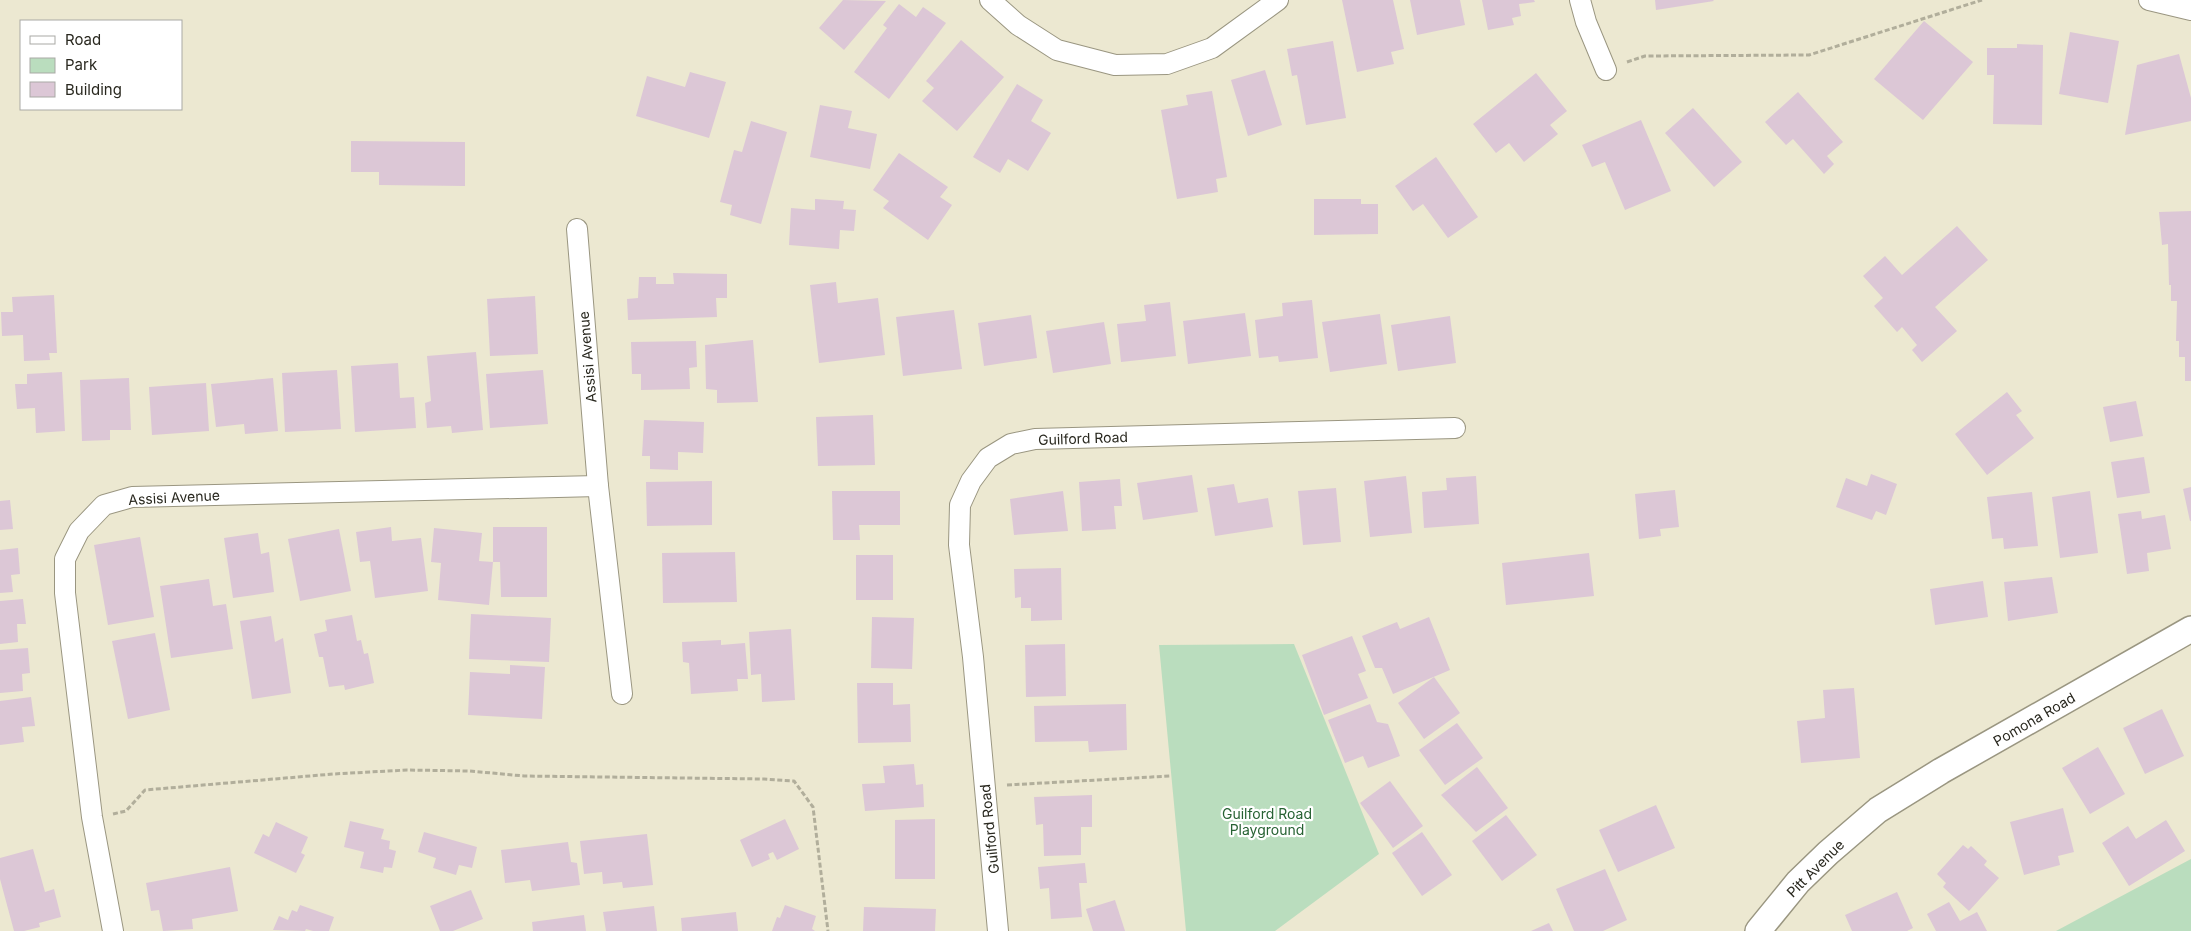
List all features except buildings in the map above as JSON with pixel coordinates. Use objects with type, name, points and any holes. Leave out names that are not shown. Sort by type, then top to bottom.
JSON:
[{"type":"street","points":[[990,0],[1018,25],[1057,50],[1115,65],[1167,64],[1212,48],[1278,0]]},
{"type":"street","points":[[1580,0],[1586,22],[1606,70]]},
{"type":"street","points":[[2150,0],[2191,10]]},
{"type":"street","name":"Assisi Avenue","points":[[577,229],[598,486],[622,694]]},
{"type":"street","name":"Guilford Road","points":[[998,931],[959,537],[960,505],[971,481],[988,458],[1011,444],[1035,439],[1455,428]]},
{"type":"street","name":"Assisi Avenue","points":[[113,931],[92,817],[65,593],[66,559],[79,531],[104,504],[132,497],[598,486]]},
{"type":"street","name":"Pomona Road","points":[[1878,810],[2191,629]]},
{"type":"street","name":"Pitt Avenue","points":[[1758,931],[1798,882],[1828,852],[1878,810]]},
{"type":"path","points":[[1606,70],[1645,56],[1809,56],[1982,0]]},
{"type":"path","points":[[92,817],[126,811],[145,790],[333,774],[416,770],[470,771],[524,776],[794,781],[813,808],[828,931]]},
{"type":"path","points":[[984,786],[1170,776]]},
{"type":"green space","name":"Guilford Road Playground","points":[[1294,644],[1379,854],[1275,931],[1186,931],[1159,645]]},
{"type":"green space","points":[[2191,859],[2191,931],[2056,931]]}]
